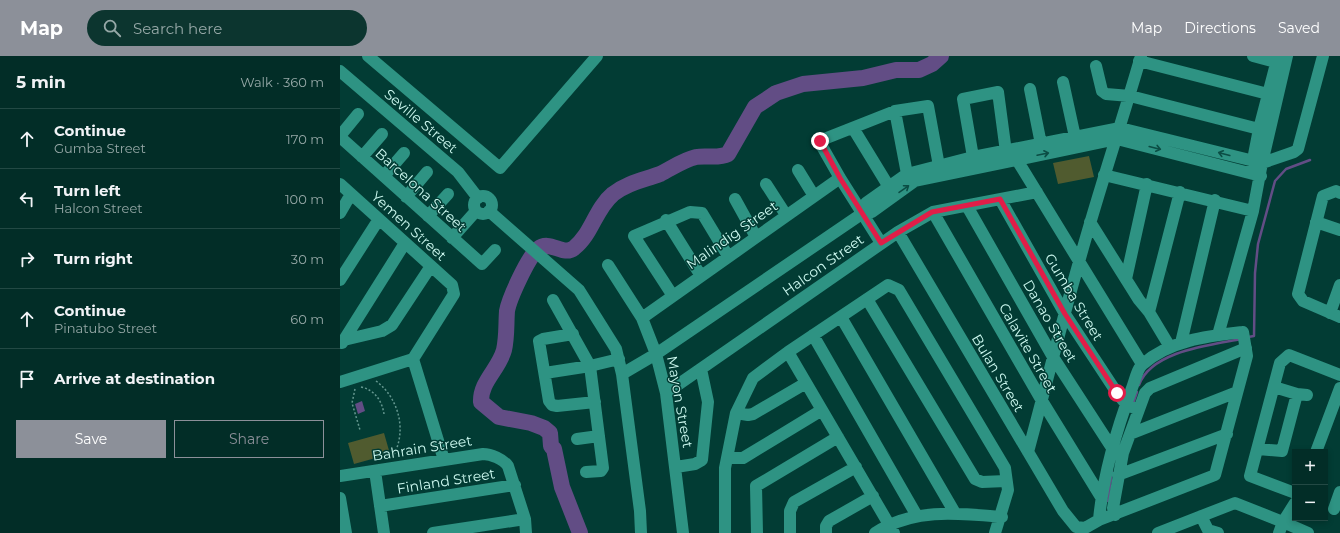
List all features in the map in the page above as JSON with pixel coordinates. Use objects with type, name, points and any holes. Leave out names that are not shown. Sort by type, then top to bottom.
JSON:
[{"type":"street","points":[[368,56],[500,168],[597,56]]},
{"type":"street","points":[[1218,335],[1253,210],[1259,129],[1277,59],[1253,56]]},
{"type":"street","points":[[1257,168],[1264,150],[1288,56]]},
{"type":"street","points":[[863,213],[866,203],[907,174],[973,157],[1006,152],[1075,137],[1119,133],[1257,168],[1298,149],[1323,56]]},
{"type":"street","points":[[1028,452],[1090,222],[1104,175],[1119,133],[1140,59],[1268,94]]},
{"type":"street","points":[[1096,66],[1104,93],[1130,96],[1259,129]]},
{"type":"street","name":"Seville Street","points":[[340,71],[458,172],[478,198],[484,196],[489,198],[492,206],[483,211]]},
{"type":"street","points":[[1063,82],[1075,137]]},
{"type":"street","points":[[1030,89],[1041,144]]},
{"type":"street","points":[[973,157],[963,99],[998,92],[1006,152]]},
{"type":"street","points":[[881,243],[840,178],[820,141],[895,111],[928,106],[939,166]]},
{"type":"street","points":[[895,111],[907,174]]},
{"type":"street","points":[[340,137],[358,114]]},
{"type":"street","points":[[853,128],[889,187]]},
{"type":"street","points":[[622,374],[656,354],[863,213],[872,212],[915,181],[1017,160],[1119,133]]},
{"type":"street","points":[[362,157],[382,134]]},
{"type":"street","name":"Barcelona Street","points":[[340,137],[482,264],[495,250]]},
{"type":"street","points":[[384,176],[404,153]]},
{"type":"street","points":[[1017,160],[1142,364],[1132,407],[1130,434],[1123,453],[1118,475],[1114,508],[1115,515]]},
{"type":"street","points":[[798,170],[814,196]]},
{"type":"street","points":[[406,196],[427,172]]},
{"type":"street","points":[[1104,175],[1253,210]]},
{"type":"street","name":"Malindig Street","points":[[642,318],[840,178]]},
{"type":"street","name":"Yemen Street","points":[[340,184],[452,285],[454,294],[413,359]]},
{"type":"street","points":[[766,184],[786,215]]},
{"type":"street","points":[[1126,279],[1147,184]]},
{"type":"street","points":[[1340,193],[1336,191],[1323,196],[1298,294],[1303,301],[1335,315],[1340,285]]},
{"type":"street","name":"Halcon Street","points":[[666,393],[881,243],[932,212],[1037,192]]},
{"type":"street","points":[[1149,312],[1180,192]]},
{"type":"street","points":[[340,212],[352,194]]},
{"type":"street","points":[[428,216],[448,194]]},
{"type":"street","points":[[735,199],[756,237]]},
{"type":"street","name":"Gumba Street","points":[[1000,199],[1065,314],[1132,407]]},
{"type":"street","points":[[1175,345],[1215,200]]},
{"type":"street","name":"Danao Street","points":[[967,206],[1053,357],[1112,448]]},
{"type":"street","points":[[452,238],[483,211],[525,244],[544,262],[572,284],[583,296],[610,339],[619,359],[640,511],[641,533]]},
{"type":"street","points":[[673,296],[634,236],[666,220],[690,212],[702,213],[728,256]]},
{"type":"street","name":"Calavite Street","points":[[932,212],[1042,401],[1101,497]]},
{"type":"street","points":[[340,280],[379,219]]},
{"type":"street","points":[[666,220],[701,276]]},
{"type":"street","points":[[1090,222],[1126,279],[1149,312],[1175,345]]},
{"type":"street","points":[[1316,222],[1340,230]]},
{"type":"street","name":"Bulan Street","points":[[898,232],[1063,511],[1076,527],[1085,528],[1099,520]]},
{"type":"street","points":[[342,342],[405,243]]},
{"type":"street","name":"Mayon Street","points":[[608,265],[642,318],[656,354],[666,393],[683,533]]},
{"type":"street","points":[[342,342],[382,331],[392,325],[431,266]]},
{"type":"street","points":[[725,533],[725,468],[736,414],[753,378],[788,352],[888,285],[899,290],[1005,468],[1008,490],[1002,517],[996,533]]},
{"type":"street","points":[[867,299],[975,479],[982,482],[1006,482]]},
{"type":"street","points":[[553,300],[590,366],[603,468],[601,471],[586,472]]},
{"type":"street","points":[[841,317],[955,513]]},
{"type":"street","points":[[1142,364],[1175,345],[1218,335],[1243,332],[1245,341],[1248,356],[1215,475],[1099,520],[1101,497],[1112,448],[1132,407],[1150,388],[1245,341]]},
{"type":"street","points":[[573,334],[539,341],[549,401],[552,405],[557,406],[595,402]]},
{"type":"street","points":[[813,335],[917,516]]},
{"type":"street","points":[[788,352],[891,528]]},
{"type":"street","points":[[1292,492],[1250,476],[1280,363],[1288,355],[1340,375]]},
{"type":"street","points":[[340,382],[413,359],[444,460]]},
{"type":"street","points":[[545,373],[590,366],[619,359]]},
{"type":"street","points":[[676,467],[695,464],[702,460],[708,402],[701,369]]},
{"type":"street","points":[[736,414],[753,414],[806,383]]},
{"type":"street","points":[[1258,449],[1282,451],[1302,394],[1274,387]]},
{"type":"street","points":[[1317,449],[1340,388]]},
{"type":"street","points":[[1130,434],[1237,392]]},
{"type":"street","points":[[727,458],[743,458],[822,410]]},
{"type":"street","points":[[1118,475],[1227,434]]},
{"type":"street","points":[[577,439],[599,436]]},
{"type":"street","points":[[757,533],[756,486],[838,437]]},
{"type":"street","name":"Bahrain Street","points":[[340,476],[489,454],[506,463],[515,485],[525,519],[526,533]]},
{"type":"street","points":[[790,533],[790,512],[794,502],[856,467]]},
{"type":"street","points":[[380,471],[380,506],[384,533]]},
{"type":"street","name":"Finland Street","points":[[380,506],[515,485]]},
{"type":"street","points":[[1333,509],[1340,492]]},
{"type":"street","points":[[826,533],[826,526],[829,521],[873,496]]},
{"type":"street","points":[[340,498],[346,533]]},
{"type":"street","points":[[1158,533],[1235,503],[1281,528],[1308,533]]},
{"type":"street","points":[[1281,528],[1292,508]]},
{"type":"street","points":[[874,533],[891,528],[917,516],[955,513],[1002,517]]},
{"type":"street","points":[[1201,516],[1208,530],[1218,533]]},
{"type":"street","points":[[433,533],[525,519]]},
{"type":"path","points":[[367,374],[385,388],[393,401],[398,416],[399,440],[394,456],[380,471]]},
{"type":"path","points":[[360,430],[352,403],[355,387],[363,387],[375,394],[381,403],[384,414]]},
{"type":"green space","points":[[1089,156],[1094,177],[1058,184],[1053,163]]},
{"type":"green space","points":[[384,433],[390,454],[354,464],[348,443]]},
{"type":"shaded area","points":[[362,401],[365,411],[358,414],[355,404]]},
{"type":"waterway","points":[[580,533],[562,487],[554,449],[551,446],[550,433],[544,428],[531,423],[499,417],[481,402],[483,388],[502,357],[504,350],[508,305],[524,269],[534,253],[543,246],[565,251],[574,248],[585,236],[607,200],[618,190],[660,174],[691,158],[728,154],[755,107],[776,93],[803,84],[863,78],[896,70],[919,70],[932,64],[941,56]]},
{"type":"waterway","points":[[1248,337],[1254,336],[1255,273],[1258,244],[1275,181],[1286,169],[1310,160]]},
{"type":"waterway","points":[[1139,385],[1146,374],[1156,364],[1168,357],[1198,347],[1241,339]]},
{"type":"waterway","points":[[1133,404],[1137,392]]},
{"type":"waterway","points":[[1108,501],[1112,472]]},
{"type":"route","points":[[820,141],[840,178],[881,243],[932,212],[1000,199],[1065,314],[1117,393]]}]
